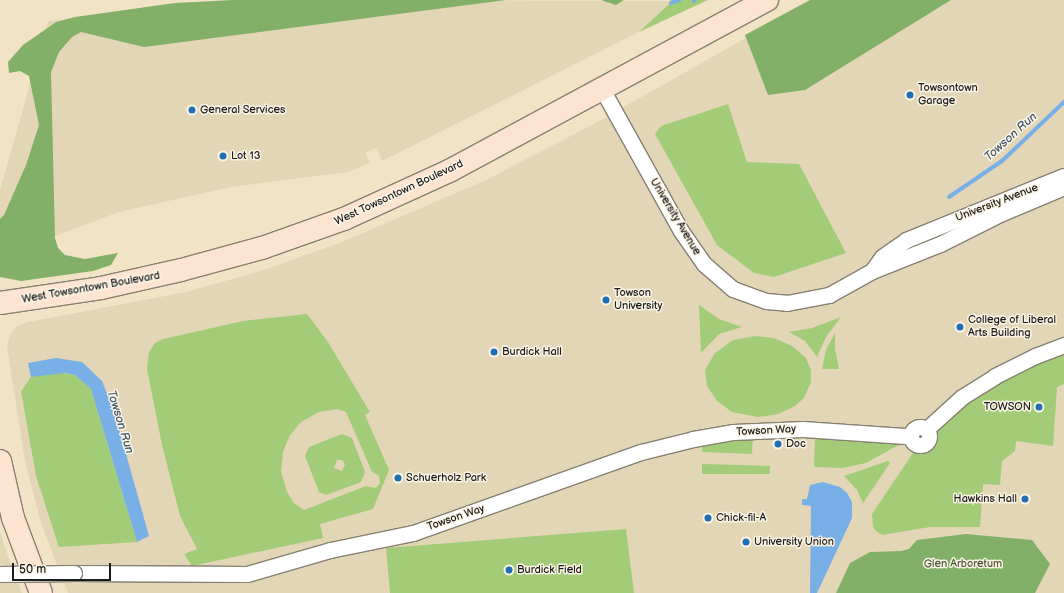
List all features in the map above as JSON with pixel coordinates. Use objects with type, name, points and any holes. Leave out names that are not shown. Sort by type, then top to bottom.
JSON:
[{"type":"main road","name":"West Towsontown Boulevard","points":[[0,304],[144,279],[228,258],[312,231],[417,187],[602,90],[767,0]]},
{"type":"main road","points":[[0,461],[13,518],[41,593]]},
{"type":"street","name":"University Avenue","points":[[602,90],[693,250],[717,278],[733,289],[766,301],[787,304],[807,301],[829,295],[872,271],[940,244],[1002,213],[1064,187]]},
{"type":"street","name":"University Avenue","points":[[872,271],[882,257],[906,240],[1064,176]]},
{"type":"street","points":[[930,430],[962,397],[994,376],[1035,356],[1064,345]]},
{"type":"street","name":"Towson Way","points":[[0,574],[247,574],[307,556],[413,533],[674,443],[734,432],[778,428],[905,436]]},
{"type":"shaded area","points":[[315,0],[671,1],[639,32],[382,161],[376,148],[365,153],[370,163],[348,172],[231,187],[119,212],[0,257],[0,190],[48,21]]},
{"type":"shaded area","name":"Towson University","points":[[813,0],[1064,0],[1064,593],[68,593],[41,523],[25,461],[7,347],[10,335],[17,326],[28,322],[186,292],[264,270],[342,242],[486,180],[592,125]]},
{"type":"shaded area","points":[[0,532],[14,574],[22,593],[0,593]]},
{"type":"green space","points":[[233,0],[506,0],[144,47],[81,32],[72,37],[59,52],[51,72],[55,238],[58,248],[65,255],[85,259],[118,253],[111,265],[93,271],[21,281],[0,277],[0,219],[4,215],[26,165],[39,125],[29,76],[20,71],[9,73],[8,62],[23,45],[56,22],[75,17],[175,3]]},
{"type":"green space","points":[[601,0],[624,0],[616,5]]},
{"type":"green space","points":[[670,0],[708,0],[639,32],[671,2]]},
{"type":"green space","points":[[810,0],[951,0],[805,90],[768,95],[745,35]]},
{"type":"green space","points":[[728,104],[747,162],[799,164],[846,253],[774,277],[754,273],[717,245],[655,134],[661,126]]},
{"type":"green space","points":[[699,305],[719,319],[742,327],[719,334],[701,353]]},
{"type":"green space","points":[[307,314],[328,342],[370,412],[365,415],[389,470],[373,509],[320,524],[323,538],[192,566],[184,554],[197,549],[180,516],[162,445],[147,369],[149,352],[155,343],[163,339],[243,321]],"holes":[[[337,409],[346,412],[372,472],[379,476],[380,483],[376,488],[366,486],[304,510],[294,503],[287,492],[281,471],[283,452],[290,435],[301,422],[319,412]]]},
{"type":"green space","points":[[841,317],[826,337],[817,357],[805,341],[789,332],[812,328]]},
{"type":"green space","points":[[835,333],[835,349],[839,369],[822,369],[826,350]]},
{"type":"green space","points":[[755,336],[774,338],[792,346],[806,358],[811,370],[811,382],[804,398],[795,406],[778,414],[758,417],[732,412],[717,401],[707,386],[705,370],[715,353],[733,340]]},
{"type":"green space","points":[[1064,351],[1064,384],[1057,387],[1053,446],[1016,441],[1015,451],[1002,461],[1000,485],[983,484],[980,527],[930,527],[882,535],[876,531],[873,527],[872,514],[915,450],[925,450],[931,446],[934,438],[933,429],[983,389]]},
{"type":"green space","points":[[57,372],[75,375],[91,389],[137,542],[59,547],[36,476],[21,391],[31,377]]},
{"type":"green space","points":[[342,434],[352,438],[365,472],[361,482],[326,495],[319,492],[305,456],[309,447]],"holes":[[[337,460],[342,460],[345,464],[342,471],[334,468]]]},
{"type":"green space","points":[[815,435],[906,441],[866,463],[842,468],[814,467]]},
{"type":"green space","points":[[753,436],[752,454],[702,452],[702,443]]},
{"type":"green space","points":[[888,461],[890,463],[863,503],[857,490],[844,476]]},
{"type":"green space","points":[[702,464],[770,466],[770,474],[702,474]]},
{"type":"green space","name":"Burdick Field","points":[[626,529],[634,593],[390,593],[386,548]]},
{"type":"green space","name":"Glen Arboretum","points":[[966,534],[1032,540],[1050,564],[1035,593],[836,593],[850,563],[870,552],[901,551],[909,549],[917,540]]},
{"type":"water","points":[[56,358],[82,362],[102,381],[114,411],[149,536],[137,542],[91,389],[75,375],[65,373],[31,377],[28,363]]},
{"type":"water","points":[[823,482],[840,487],[847,493],[852,502],[852,518],[817,593],[810,593],[811,506],[802,505],[802,499],[807,499],[810,485]]},
{"type":"waterway","points":[[671,3],[679,0]]},
{"type":"waterway","name":"Towson Run","points":[[949,197],[1002,161],[1064,102]]},
{"type":"place","name":"Towsontown Garage","points":[[910,95]]},
{"type":"place","name":"General Services","points":[[192,110]]},
{"type":"place","name":"Lot 13","points":[[223,156]]},
{"type":"place","name":"Towson University","points":[[606,300]]},
{"type":"place","name":"College of Liberal Arts Building","points":[[960,327]]},
{"type":"place","name":"Burdick Hall","points":[[494,352]]},
{"type":"place","name":"TOWSON","points":[[1039,407]]},
{"type":"place","name":"Doc","points":[[778,444]]},
{"type":"place","name":"Schuerholz Park","points":[[398,478]]},
{"type":"place","name":"Hawkins Hall","points":[[1025,499]]},
{"type":"place","name":"Chick-fil-A","points":[[708,518]]},
{"type":"place","name":"University Union","points":[[746,542]]},
{"type":"place","name":"Burdick Field","points":[[509,570]]}]
